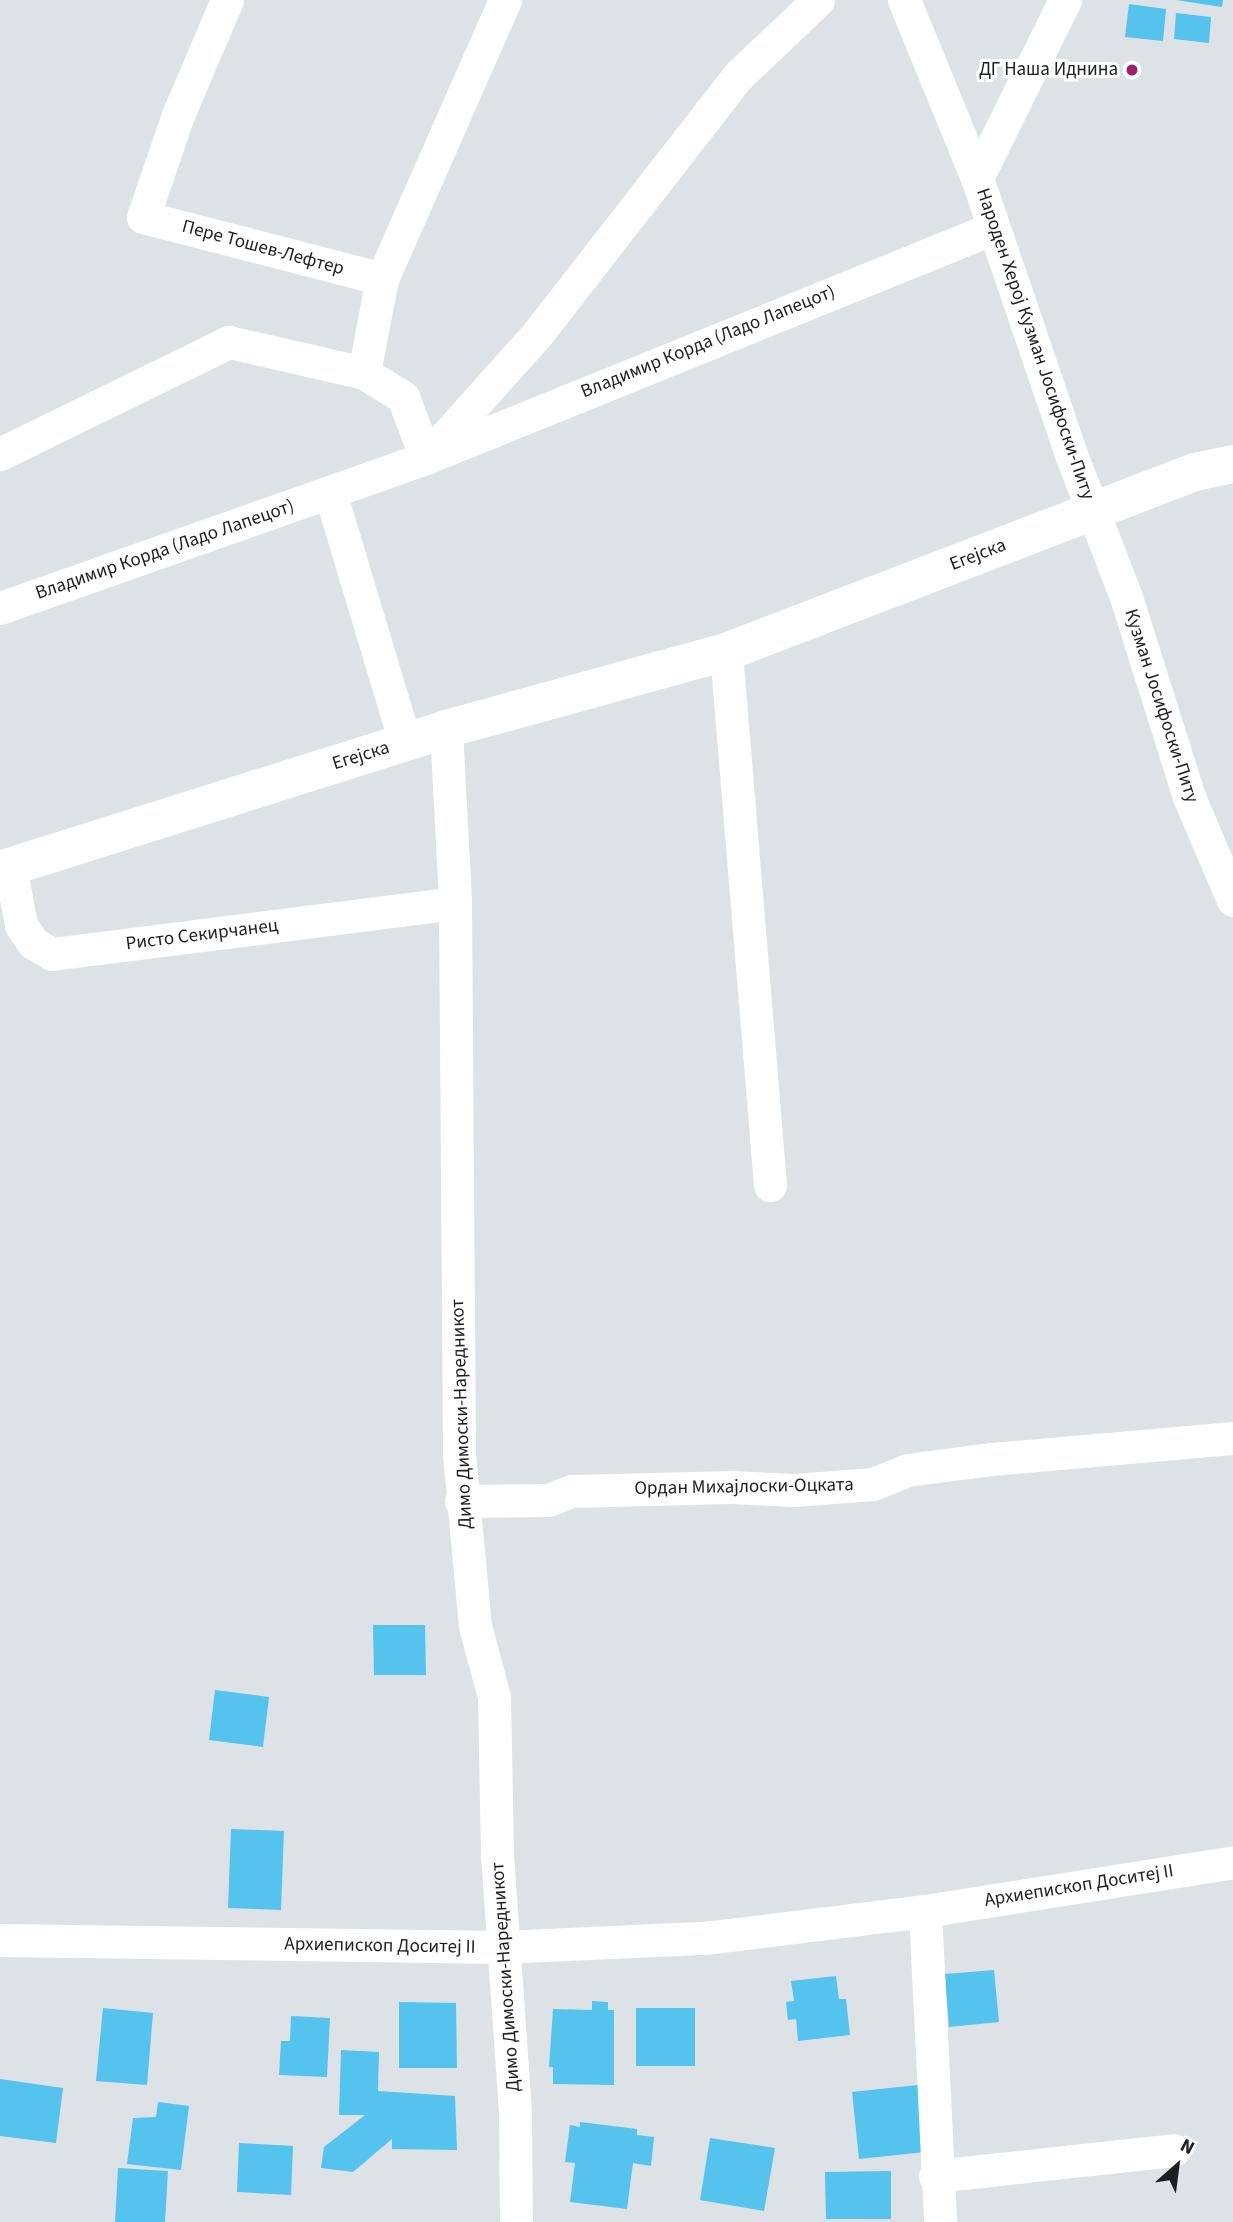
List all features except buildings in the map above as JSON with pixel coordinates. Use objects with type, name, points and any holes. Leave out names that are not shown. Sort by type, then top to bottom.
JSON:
[{"type":"street","name":"Пере Тошев-Лефтер","points":[[227,0],[178,115],[143,217],[382,279]]},
{"type":"street","points":[[364,373],[382,279],[505,0]]},
{"type":"street","name":"Владимир Корда (Ладо Лапецот)","points":[[426,458],[538,333],[739,75],[818,0]]},
{"type":"street","name":"Народен Херој Кузман Јосифоски-Питу","points":[[904,0],[977,178],[991,229],[1093,510]]},
{"type":"street","name":"Народен Херој Кузман Јосифоски-Питу","points":[[977,178],[1065,0]]},
{"type":"street","name":"Владимир Корда (Ладо Лапецот)","points":[[0,608],[426,458],[991,229]]},
{"type":"street","points":[[0,454],[229,342],[364,373],[403,397],[426,458]]},
{"type":"street","name":"Егејска","points":[[5,868],[446,729],[726,652],[1195,472],[1233,464]]},
{"type":"street","points":[[330,492],[405,742]]},
{"type":"street","name":"Кузман Јосифоски-Питу","points":[[1093,510],[1126,597],[1189,797],[1233,900]]},
{"type":"street","points":[[726,652],[770,1185]]},
{"type":"street","name":"Димо Димоски-Наредникот","points":[[446,729],[455,903],[461,1501],[475,1626],[494,1698],[503,1947],[515,2112],[516,2222]]},
{"type":"street","name":"Ристо Секирчанец","points":[[5,868],[21,925],[33,943],[52,954],[455,903]]},
{"type":"street","name":"Ордан Михајлоски-Оцката","points":[[461,1501],[548,1500],[572,1491],[794,1490],[873,1485],[907,1470],[992,1459],[1233,1438]]},
{"type":"street","name":"Архиепископ Доситеј II","points":[[0,1940],[503,1947],[705,1938],[925,1911],[1233,1862]]},
{"type":"street","points":[[925,1911],[935,2176],[940,2222]]},
{"type":"street","points":[[935,2176],[1174,2150]]},
{"type":"place","name":"ДГ Наша Иднина","points":[[1132,70]]}]
